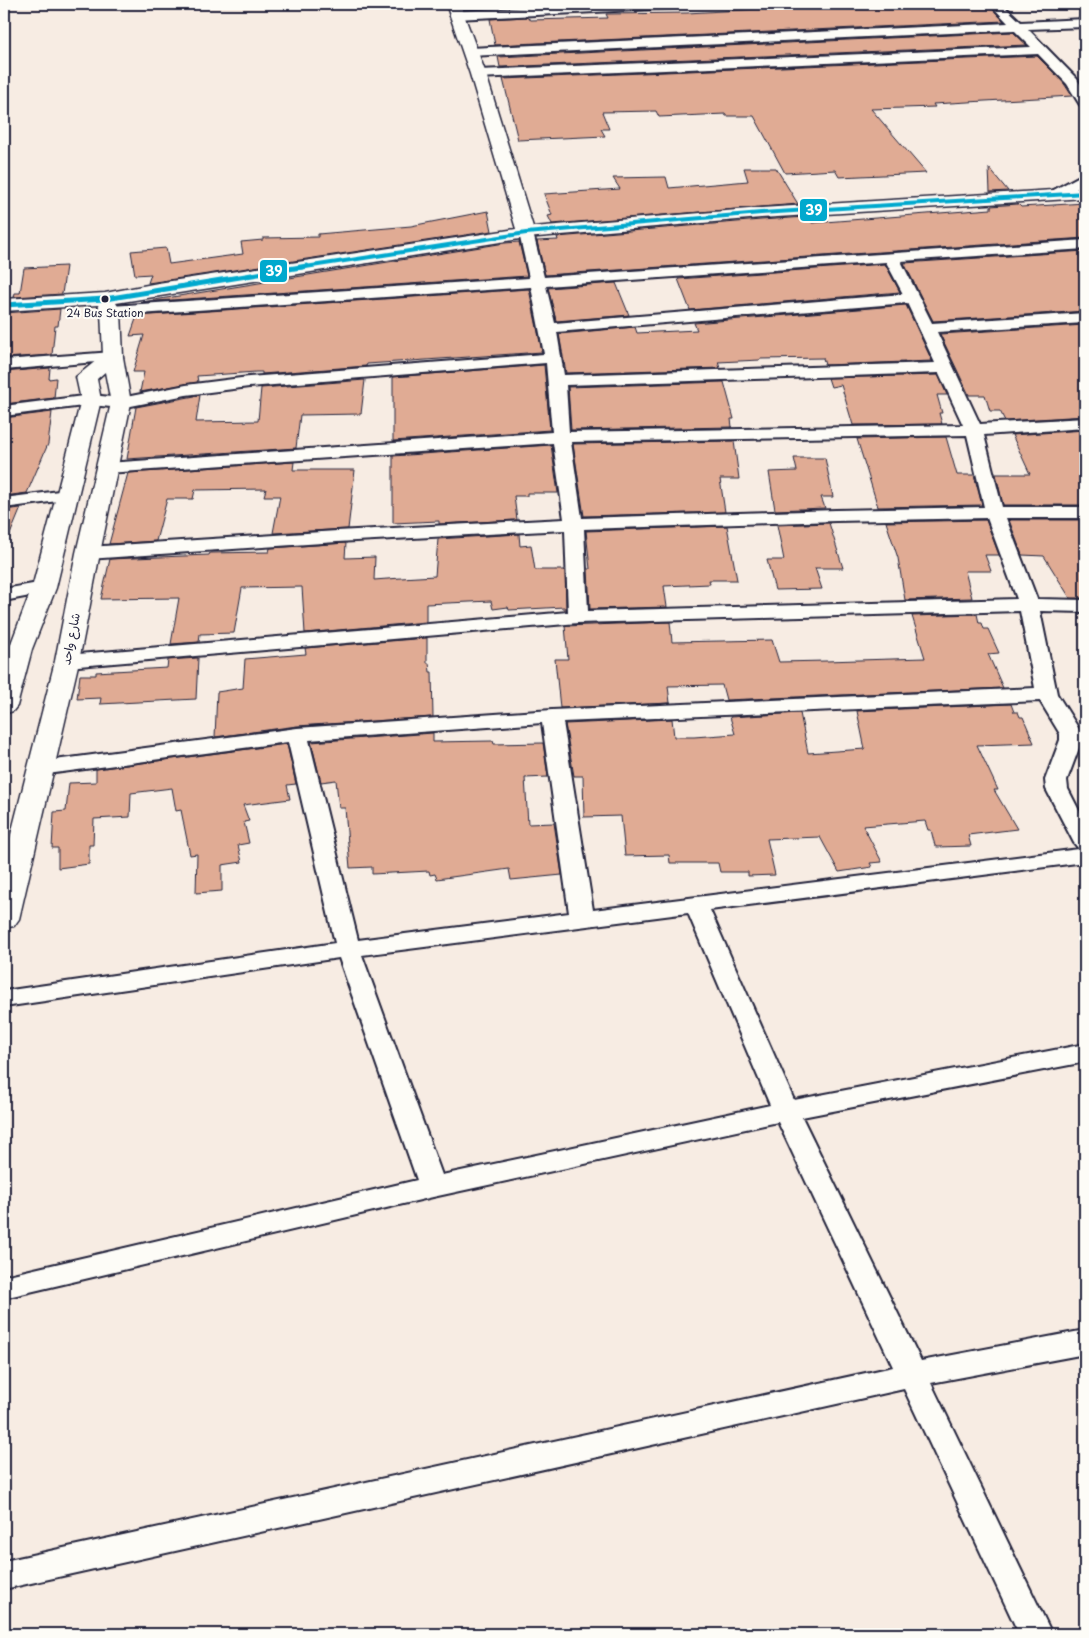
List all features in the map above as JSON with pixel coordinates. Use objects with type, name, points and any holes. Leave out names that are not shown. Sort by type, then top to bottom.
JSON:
[{"type":"street","points":[[578,617],[574,524],[561,437],[557,380],[548,328],[526,233],[478,74],[454,9],[673,4]]},
{"type":"street","points":[[996,4],[1041,50],[1079,82],[1085,102]]},
{"type":"street","points":[[470,52],[1085,23]]},
{"type":"street","points":[[478,74],[1041,50]]},
{"type":"street","points":[[1055,195],[1085,177]]},
{"type":"street","points":[[108,305],[158,289],[526,233],[761,213],[1085,193]]},
{"type":"street","points":[[4,306],[108,305],[538,281],[1085,244]]},
{"type":"street","points":[[891,257],[914,298],[974,430],[994,512],[1029,605],[1048,694],[1071,734],[1071,740],[1056,780],[1057,789],[1085,843]]},
{"type":"street","points":[[548,328],[914,298]]},
{"type":"street","name":"شارع واحد","points":[[4,919],[67,661],[88,553],[121,403],[113,357],[108,305]]},
{"type":"street","points":[[928,328],[1085,318]]},
{"type":"street","points":[[4,365],[113,357]]},
{"type":"street","points":[[4,706],[20,648],[44,588],[68,495],[91,400],[86,377],[113,357]]},
{"type":"street","points":[[4,410],[91,400],[121,403],[186,390],[249,382],[552,358]]},
{"type":"street","points":[[557,380],[945,368]]},
{"type":"street","points":[[107,468],[561,437],[974,430],[1085,423]]},
{"type":"street","points":[[4,503],[68,495]]},
{"type":"street","points":[[88,553],[303,537],[574,524],[994,512],[1085,512]]},
{"type":"street","points":[[4,595],[44,588]]},
{"type":"street","points":[[67,661],[578,617],[1029,605],[1085,606]]},
{"type":"street","points":[[40,768],[297,734],[552,716],[1048,694]]},
{"type":"street","points":[[552,716],[582,919]]},
{"type":"street","points":[[297,734],[348,949],[433,1186]]},
{"type":"street","points":[[4,999],[348,949],[1085,855]]},
{"type":"street","points":[[696,905],[786,1111],[1036,1634]]},
{"type":"street","points":[[4,1287],[433,1186],[786,1111],[1085,1053]]},
{"type":"street","points":[[4,1575],[912,1375],[1085,1342]]},
{"type":"building","points":[[850,4],[988,4],[1004,21],[495,45],[490,19],[526,17],[531,20],[608,18],[606,14],[687,13]]},
{"type":"building","points":[[1013,32],[1027,45],[500,67],[498,57]]},
{"type":"building","points":[[1037,56],[1063,82],[1072,96],[933,104],[935,107],[871,109],[926,173],[839,177],[835,170],[785,173],[754,116],[726,116],[725,114],[659,117],[656,111],[602,112],[609,129],[601,129],[605,136],[518,140],[503,79]]},
{"type":"building","points":[[744,168],[776,168],[798,204],[552,224],[548,216],[552,215],[544,194],[620,189],[613,178],[666,177],[669,188],[748,181]]},
{"type":"building","points":[[989,168],[1008,191],[990,192]]},
{"type":"building","points":[[1085,203],[1085,238],[545,275],[537,241],[558,240],[557,237],[761,220],[806,217],[812,223],[991,209],[991,206],[1018,204],[1021,207]]},
{"type":"building","points":[[488,211],[492,231],[148,283],[151,274],[135,275],[131,251],[166,248],[169,264],[243,254],[241,242],[263,240],[263,238],[318,237],[318,234],[411,226]]},
{"type":"building","points":[[519,242],[527,276],[142,302],[505,243]]},
{"type":"building","points":[[1085,251],[1085,311],[933,321],[904,263]]},
{"type":"building","points":[[885,264],[900,292],[690,310],[678,279]]},
{"type":"building","points":[[66,266],[62,294],[14,297],[15,293],[20,293],[24,268]]},
{"type":"building","points":[[616,283],[629,315],[556,321],[548,288]]},
{"type":"building","points":[[529,289],[542,352],[367,364],[366,366],[262,374],[262,372],[256,372],[197,376],[198,382],[140,392],[144,372],[133,372],[144,335],[130,336],[137,316]]},
{"type":"building","points":[[906,305],[932,361],[825,365],[823,358],[760,359],[718,362],[720,368],[566,373],[559,334],[635,327],[637,333],[697,330],[694,323]]},
{"type":"building","points":[[60,309],[58,326],[55,326],[52,355],[4,358],[4,313]]},
{"type":"building","points":[[1085,325],[1085,416],[1005,421],[1000,411],[990,411],[985,395],[969,395],[940,334]]},
{"type":"building","points":[[544,365],[550,430],[393,441],[393,377]]},
{"type":"building","points":[[50,368],[49,379],[56,378],[54,398],[4,404],[4,372]]},
{"type":"building","points":[[938,375],[947,395],[937,395],[942,413],[939,413],[942,424],[853,425],[841,385],[831,387],[828,378]]},
{"type":"building","points":[[365,380],[361,414],[300,415],[296,448],[127,459],[136,407],[200,395],[196,422],[258,421],[261,388]]},
{"type":"building","points":[[724,382],[734,419],[731,419],[732,427],[571,430],[568,387]]},
{"type":"building","points":[[52,412],[48,444],[27,493],[4,496],[4,418]]},
{"type":"building","points":[[1085,430],[1085,505],[1003,505],[996,474],[1030,474],[1012,435]]},
{"type":"building","points":[[946,437],[957,475],[974,475],[982,505],[878,507],[857,439]]},
{"type":"building","points":[[734,441],[739,479],[720,479],[725,512],[584,516],[573,444]]},
{"type":"building","points":[[551,445],[558,493],[527,493],[527,496],[514,496],[517,520],[439,524],[439,521],[393,523],[393,456]]},
{"type":"building","points":[[794,458],[825,458],[833,497],[821,497],[825,508],[775,510],[769,472],[797,471]]},
{"type":"building","points":[[294,462],[293,470],[355,470],[348,529],[273,533],[280,496],[264,496],[266,489],[195,490],[193,499],[167,499],[156,541],[109,544],[128,473]]},
{"type":"building","points":[[21,508],[4,549],[4,510]]},
{"type":"building","points":[[986,520],[999,555],[985,555],[991,571],[965,571],[972,598],[905,600],[898,558],[886,522]]},
{"type":"building","points":[[1009,520],[1085,520],[1085,598],[1070,598],[1044,556],[1022,555]]},
{"type":"building","points":[[829,523],[843,568],[815,568],[822,589],[775,590],[767,560],[784,560],[777,525]]},
{"type":"building","points":[[727,526],[737,580],[709,580],[710,584],[664,586],[667,607],[590,609],[588,569],[590,569],[586,531]]},
{"type":"building","points":[[519,534],[520,546],[531,545],[535,570],[565,570],[566,610],[564,610],[564,607],[509,610],[508,607],[493,609],[491,601],[426,604],[426,622],[305,633],[302,587],[242,588],[234,633],[200,634],[199,642],[171,644],[179,598],[101,599],[110,559],[209,555],[210,553],[269,552],[270,548],[346,543],[345,558],[375,557],[374,580],[435,576],[438,539]]},
{"type":"building","points":[[977,614],[979,623],[982,623],[984,629],[988,629],[999,653],[988,654],[1003,688],[726,700],[722,685],[668,686],[670,703],[560,708],[555,659],[568,659],[565,626],[670,622],[672,642],[772,640],[779,662],[826,661],[925,658],[912,616]]},
{"type":"building","points":[[427,638],[427,663],[429,663],[430,672],[432,672],[433,717],[297,726],[215,737],[217,692],[243,688],[245,659],[306,654],[305,648]]},
{"type":"building","points":[[198,658],[196,699],[100,704],[101,698],[77,699],[80,675],[96,675],[96,672],[167,668],[168,660]]},
{"type":"building","points":[[1011,704],[1014,712],[1018,712],[1020,717],[1023,717],[1034,743],[977,745],[998,790],[994,790],[1017,829],[968,835],[971,846],[937,847],[935,846],[931,830],[928,830],[925,821],[863,826],[882,862],[870,863],[872,867],[839,872],[820,837],[767,839],[775,875],[748,876],[748,872],[720,872],[718,863],[670,863],[669,855],[625,856],[621,816],[584,817],[583,776],[574,776],[565,724],[672,719],[674,737],[694,737],[735,734],[730,717],[800,713],[808,753],[865,749],[857,711]]},
{"type":"building","points":[[433,733],[433,742],[493,741],[494,744],[543,743],[548,777],[525,778],[528,824],[554,823],[562,875],[511,880],[509,869],[437,879],[435,874],[430,875],[429,871],[372,874],[372,867],[350,868],[345,808],[339,808],[336,780],[321,782],[311,742]]},
{"type":"building","points":[[287,744],[296,784],[287,785],[290,799],[243,805],[249,821],[244,822],[249,843],[238,845],[242,862],[222,865],[222,891],[196,893],[197,854],[190,855],[181,810],[176,811],[172,788],[131,793],[130,817],[94,819],[93,845],[89,845],[89,864],[58,868],[58,848],[52,848],[54,812],[66,811],[69,783],[96,782],[96,769]]},
{"type":"transit line","name":"39","points":[[4,305],[105,299],[158,289],[526,233],[761,213],[1085,193]]},
{"type":"place","name":"24 Bus Station","points":[[105,299]]}]
